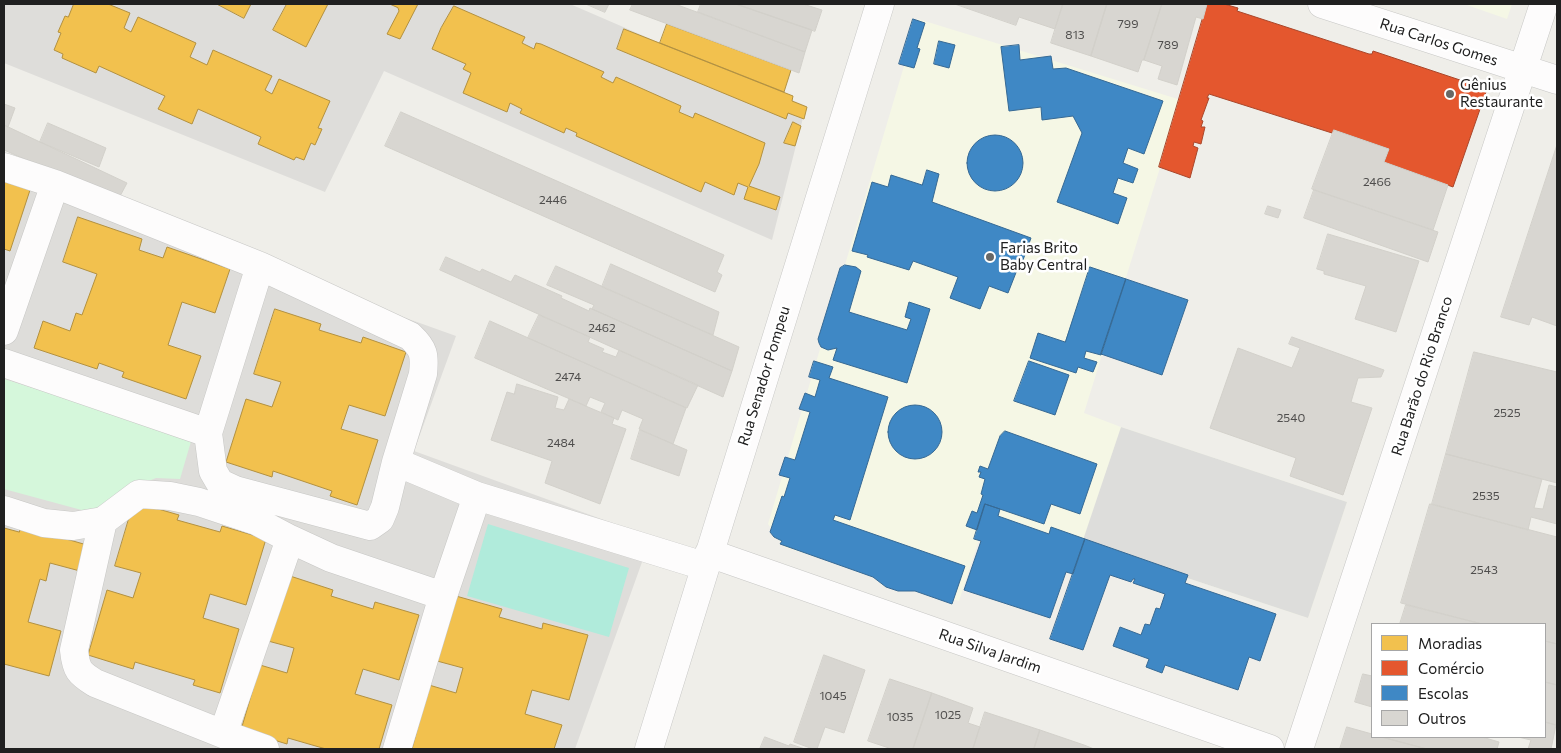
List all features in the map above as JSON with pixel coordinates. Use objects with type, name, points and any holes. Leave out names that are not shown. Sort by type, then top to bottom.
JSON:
[{"type":"street","name":"Rua Senador Pompeu","points":[[649,749],[880,4]]},
{"type":"street","name":"Rua Carlos Gomes","points":[[1322,4],[1557,80]]},
{"type":"street","name":"Rua Barão do Rio Branco","points":[[1299,749],[1544,4]]},
{"type":"street","points":[[4,167],[55,184],[260,266],[410,336],[421,346],[425,360],[423,374],[396,462],[386,507],[380,519],[370,526],[245,492],[220,483],[213,471],[208,433],[260,266]]},
{"type":"street","points":[[4,331],[55,184]]},
{"type":"street","points":[[4,363],[208,433]]},
{"type":"street","name":"Rua Silva Jardim","points":[[396,462],[477,496],[707,560],[1270,749]]},
{"type":"street","points":[[4,510],[44,523],[73,526],[103,521],[139,494],[170,496],[199,502],[256,521],[290,540],[331,558],[443,596]]},
{"type":"street","points":[[397,749],[443,596],[477,496]]},
{"type":"street","points":[[103,521],[74,650],[76,663],[82,674],[95,683],[265,749]]},
{"type":"street","points":[[223,734],[290,540]]},
{"type":"shaded area","points":[[4,4],[407,4],[414,7],[416,4],[570,4],[806,106],[772,240],[384,71],[325,192],[4,63]]},
{"type":"shaded area","points":[[1464,4],[1512,4],[1507,19]]},
{"type":"shaded area","name":"Farias Brito Baby Central","points":[[918,19],[1181,100],[1084,413],[1347,502],[1308,618],[1082,543],[987,515],[959,601],[784,547],[768,524]]},
{"type":"shaded area","points":[[4,174],[456,336],[414,451],[651,537],[575,749],[4,749]]},
{"type":"shaded area","points":[[1121,427],[1347,502],[1308,618],[1082,543]]},
{"type":"green space","points":[[4,379],[192,438],[180,479],[156,478],[127,490],[89,512],[4,489]]},
{"type":"green space","points":[[488,524],[629,568],[609,637],[467,596]]},
{"type":"building: Moradias","points":[[74,4],[108,4],[130,13],[124,28],[131,32],[138,17],[196,43],[190,57],[207,65],[213,50],[272,76],[265,90],[272,94],[279,79],[330,101],[318,128],[322,129],[315,145],[311,143],[304,160],[296,157],[294,160],[258,144],[261,137],[198,109],[192,124],[158,109],[165,96],[99,66],[96,73],[62,58],[63,54],[54,50],[61,33],[58,32],[65,16],[68,17]]},
{"type":"building: Moradias","points":[[217,4],[251,4],[244,18]]},
{"type":"building: Moradias","points":[[287,4],[328,4],[306,47],[273,30]]},
{"type":"building: Moradias","points":[[390,4],[418,4],[400,39],[387,34],[399,11],[398,8]]},
{"type":"building: Moradias","points":[[454,6],[525,37],[522,43],[534,49],[536,43],[541,44],[604,72],[601,77],[613,83],[616,77],[681,106],[679,112],[693,118],[695,113],[765,143],[759,164],[749,186],[780,197],[776,210],[744,199],[748,187],[738,183],[734,195],[705,182],[701,192],[576,136],[577,133],[566,128],[564,133],[520,113],[522,109],[510,103],[507,112],[463,93],[471,73],[463,69],[466,64],[432,49],[441,28]]},
{"type":"building: Moradias","points":[[667,24],[791,70],[784,92],[660,43]]},
{"type":"building: Moradias","points":[[624,29],[793,96],[792,101],[807,107],[804,119],[788,113],[786,119],[617,49]]},
{"type":"building: Moradias","points":[[793,122],[801,126],[795,146],[784,143]]},
{"type":"building: Moradias","points":[[4,178],[31,187],[10,251],[4,249]]},
{"type":"building: Moradias","points":[[78,217],[142,239],[139,250],[163,258],[167,247],[230,269],[215,313],[182,302],[168,345],[201,356],[186,399],[122,377],[124,372],[99,363],[97,369],[34,348],[43,321],[70,331],[76,313],[82,315],[97,274],[63,262]]},
{"type":"building: Moradias","points":[[275,309],[321,324],[319,330],[361,343],[363,337],[406,352],[385,416],[349,405],[341,429],[378,440],[357,505],[330,496],[332,491],[273,471],[272,477],[226,462],[246,399],[272,407],[281,382],[254,374]]},
{"type":"building: Moradias","points":[[134,502],[179,515],[177,520],[220,532],[222,526],[266,539],[246,605],[210,594],[203,618],[239,629],[220,693],[193,685],[195,680],[135,662],[133,669],[88,655],[107,590],[133,598],[141,573],[115,566]]},
{"type":"building: Moradias","points":[[21,526],[87,545],[80,571],[50,563],[46,581],[40,579],[28,622],[61,631],[49,676],[4,664],[4,528],[19,532]]},
{"type":"building: Moradias","points":[[287,575],[333,590],[331,596],[373,609],[375,602],[419,615],[399,680],[363,669],[355,694],[392,705],[379,749],[326,749],[288,738],[287,744],[241,730],[260,665],[287,673],[294,648],[268,641]]},
{"type":"building: Moradias","points":[[456,596],[502,609],[499,617],[542,629],[543,623],[588,635],[569,700],[532,690],[525,714],[562,725],[554,749],[412,749],[429,685],[456,693],[463,668],[437,661]]},
{"type":"building: Comércio","points":[[1207,4],[1224,4],[1238,8],[1237,11],[1369,54],[1372,54],[1373,51],[1487,89],[1453,187],[1384,162],[1389,149],[1334,130],[1332,133],[1209,94],[1201,120],[1203,121],[1201,127],[1205,127],[1201,144],[1194,142],[1193,146],[1198,148],[1190,178],[1159,167]]},
{"type":"building: Escolas","points":[[913,19],[925,23],[917,48],[920,49],[914,68],[899,64]]},
{"type":"building: Escolas","points":[[939,41],[955,45],[949,68],[934,64]]},
{"type":"building: Escolas","points":[[1019,45],[1020,60],[1051,56],[1053,69],[1066,68],[1163,101],[1144,154],[1128,148],[1123,163],[1138,169],[1133,183],[1118,178],[1113,193],[1127,198],[1118,224],[1057,202],[1082,133],[1073,116],[1042,120],[1041,107],[1009,111],[1001,47]]},
{"type":"building: Escolas","points":[[995,135],[1006,137],[1015,143],[1021,152],[1023,163],[1021,174],[1015,183],[1006,189],[995,191],[984,189],[975,183],[969,174],[967,163],[969,152],[975,143],[984,137]]},
{"type":"building: Escolas","points":[[927,170],[939,174],[932,202],[1031,238],[1019,271],[1017,270],[1008,293],[989,286],[980,309],[950,298],[958,277],[913,261],[909,270],[852,251],[872,182],[888,187],[891,175],[922,185]]},
{"type":"building: Escolas","points":[[845,265],[856,267],[861,271],[849,312],[907,330],[911,319],[905,317],[909,302],[930,309],[907,383],[833,360],[837,348],[828,350],[821,347],[818,339],[840,268]]},
{"type":"building: Escolas","points":[[1090,267],[1126,279],[1101,355],[1086,351],[1084,358],[1097,362],[1093,372],[1078,367],[1076,373],[1030,358],[1038,333],[1065,342]]},
{"type":"building: Escolas","points":[[1126,279],[1188,300],[1162,375],[1101,354]]},
{"type":"building: Escolas","points":[[814,361],[833,367],[829,378],[888,397],[850,520],[835,515],[833,520],[965,566],[952,604],[915,591],[898,591],[886,587],[873,577],[780,544],[782,541],[774,537],[770,532],[790,478],[779,475],[785,457],[795,460],[810,412],[799,409],[805,393],[815,397],[820,380],[809,377]]},
{"type":"building: Escolas","points":[[1029,361],[1069,375],[1055,415],[1014,401]]},
{"type":"building: Escolas","points":[[910,405],[920,405],[930,409],[938,417],[942,432],[938,447],[930,455],[920,459],[910,459],[900,455],[892,447],[888,437],[888,427],[892,417],[900,409]]},
{"type":"building: Escolas","points":[[1005,431],[1097,464],[1080,514],[1051,504],[1044,524],[985,504],[977,530],[966,526],[972,511],[977,513],[983,495],[981,494],[985,479],[979,477],[981,472],[978,472],[980,466],[988,469],[1000,436]]},
{"type":"building: Escolas","points":[[985,504],[1000,509],[998,516],[1049,534],[1051,527],[1085,539],[1073,574],[1066,572],[1050,618],[964,590],[981,541],[974,539]]},
{"type":"building: Escolas","points":[[1085,539],[1188,575],[1185,583],[1276,614],[1260,661],[1249,657],[1238,690],[1165,665],[1162,673],[1146,667],[1149,659],[1113,646],[1120,627],[1141,635],[1145,624],[1150,625],[1156,608],[1160,609],[1165,594],[1133,583],[1135,579],[1131,582],[1110,575],[1083,650],[1050,639]]},
{"type":"building: Outros","points":[[586,4],[609,4],[605,12]]},
{"type":"building: Outros","points":[[633,4],[675,4],[805,52],[799,73],[630,10]]},
{"type":"building: Outros","points":[[701,4],[736,4],[812,30],[805,52],[698,12]]},
{"type":"building: Outros","points":[[736,4],[803,4],[822,10],[815,31]]},
{"type":"building: Outros","points":[[955,4],[1063,4],[1055,29],[1019,17],[1016,25]]},
{"type":"building: Outros","points":[[1063,4],[1107,4],[1091,56],[1051,43]]},
{"type":"building: Outros","points":[[1107,4],[1162,4],[1144,60],[1142,60],[1138,72],[1091,56]]},
{"type":"building: Outros","points":[[1162,4],[1207,4],[1203,19],[1196,17],[1177,85],[1158,79],[1162,66],[1144,60]]},
{"type":"building: Outros","points":[[4,104],[15,108],[8,127],[4,125]]},
{"type":"building: Outros","points":[[401,112],[724,255],[717,272],[722,275],[715,292],[385,146]]},
{"type":"building: Outros","points":[[48,123],[106,148],[99,167],[40,142]]},
{"type":"building: Outros","points":[[4,125],[127,183],[118,200],[4,150]]},
{"type":"building: Outros","points":[[1334,130],[1389,149],[1384,162],[1448,185],[1433,230],[1312,189]]},
{"type":"building: Outros","points":[[1557,145],[1557,326],[1532,317],[1529,325],[1501,317]]},
{"type":"building: Outros","points":[[1314,190],[1438,232],[1428,262],[1304,218]]},
{"type":"building: Outros","points":[[1268,206],[1281,210],[1278,218],[1265,214]]},
{"type":"building: Outros","points":[[1328,234],[1419,261],[1396,332],[1355,319],[1366,286],[1324,274],[1324,271],[1317,269]]},
{"type":"building: Outros","points":[[446,257],[480,272],[482,269],[511,282],[515,275],[562,296],[561,298],[589,311],[590,308],[732,371],[723,397],[440,270]]},
{"type":"building: Outros","points":[[611,264],[719,312],[713,335],[602,287]]},
{"type":"building: Outros","points":[[556,266],[739,347],[732,371],[592,309],[594,305],[547,285]]},
{"type":"building: Outros","points":[[539,315],[590,337],[588,342],[604,349],[602,352],[616,357],[619,350],[698,385],[687,408],[528,338]]},
{"type":"building: Outros","points":[[490,321],[686,408],[673,444],[639,429],[643,419],[622,410],[618,420],[601,412],[605,403],[590,397],[586,406],[475,358]]},
{"type":"building: Outros","points":[[1292,337],[1384,370],[1381,377],[1358,378],[1351,402],[1372,408],[1343,495],[1290,476],[1296,458],[1210,428],[1238,348],[1292,368],[1300,348],[1289,344]]},
{"type":"building: Outros","points":[[1474,352],[1557,372],[1557,483],[1446,454]]},
{"type":"building: Outros","points":[[517,384],[558,397],[555,408],[564,410],[569,399],[614,418],[612,424],[626,429],[600,504],[545,483],[552,461],[491,440],[507,392],[514,394]]},
{"type":"building: Outros","points":[[640,430],[687,450],[679,476],[631,459]]},
{"type":"building: Outros","points":[[1446,454],[1542,479],[1534,508],[1543,509],[1549,485],[1557,487],[1557,524],[1531,517],[1528,530],[1432,504]]},
{"type":"building: Outros","points":[[1430,504],[1557,537],[1557,644],[1546,641],[1546,623],[1478,623],[1401,603]]},
{"type":"building: Outros","points":[[1406,605],[1478,623],[1400,623]]},
{"type":"building: Outros","points":[[1546,641],[1557,644],[1557,685],[1546,682]]},
{"type":"building: Outros","points":[[824,655],[865,670],[844,733],[825,727],[817,749],[813,749],[794,742]]},
{"type":"building: Outros","points":[[1363,674],[1371,676],[1371,707],[1355,702]]},
{"type":"building: Outros","points":[[890,679],[932,693],[913,749],[889,749],[868,741]]},
{"type":"building: Outros","points":[[1546,682],[1557,685],[1556,725],[1546,722]]},
{"type":"building: Outros","points":[[932,693],[973,708],[968,723],[980,727],[973,749],[913,749]]},
{"type":"building: Outros","points":[[985,712],[1040,730],[1034,749],[973,749]]},
{"type":"building: Outros","points":[[1546,722],[1556,725],[1551,749],[1528,749],[1531,740],[1522,738],[1546,738]]},
{"type":"building: Outros","points":[[1347,727],[1371,734],[1371,738],[1386,738],[1427,749],[1340,749]]},
{"type":"building: Outros","points":[[1040,730],[1084,745],[1094,749],[1034,749]]},
{"type":"building: Outros","points":[[765,737],[789,746],[790,744],[805,749],[760,749]]},
{"type":"building: Outros","points":[[1386,738],[1485,738],[1499,742],[1497,749],[1427,749]]},
{"type":"place","name":"Gênius Restaurante","points":[[1450,94]]},
{"type":"place","name":"Farias Brito Baby Central","points":[[990,257]]}]
